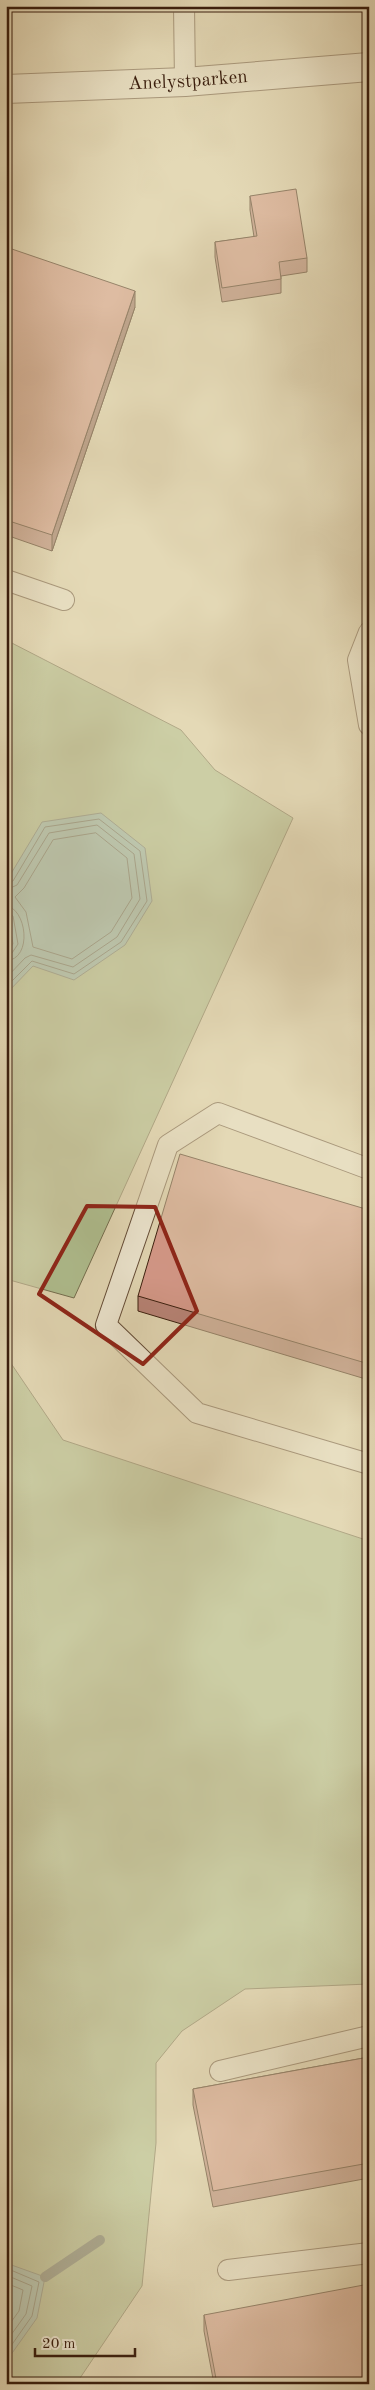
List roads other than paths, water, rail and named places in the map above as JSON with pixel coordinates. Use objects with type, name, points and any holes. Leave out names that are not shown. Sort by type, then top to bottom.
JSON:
[{"type":"street","name":"Anelystparken","points":[[6,89],[185,82],[369,67]]},
{"type":"lane","points":[[184,6],[185,82]]},
{"type":"lane","points":[[6,580],[64,600]]},
{"type":"lane","points":[[369,632],[364,657],[369,725]]},
{"type":"lane","points":[[369,1169],[218,1113],[168,1145],[106,1325],[197,1413],[369,1464]]},
{"type":"lane","points":[[220,2070],[369,2036]]},
{"type":"lane","points":[[228,2270],[369,2253]]},
{"type":"water","points":[[101,813],[145,848],[152,901],[125,945],[74,980],[33,966],[6,994],[6,952],[13,944],[6,904],[6,882],[42,822]]},
{"type":"water","points":[[6,2263],[45,2277],[37,2318],[10,2356],[11,2384],[6,2384]]},
{"type":"waterway","points":[[45,2277],[100,2240]]}]
